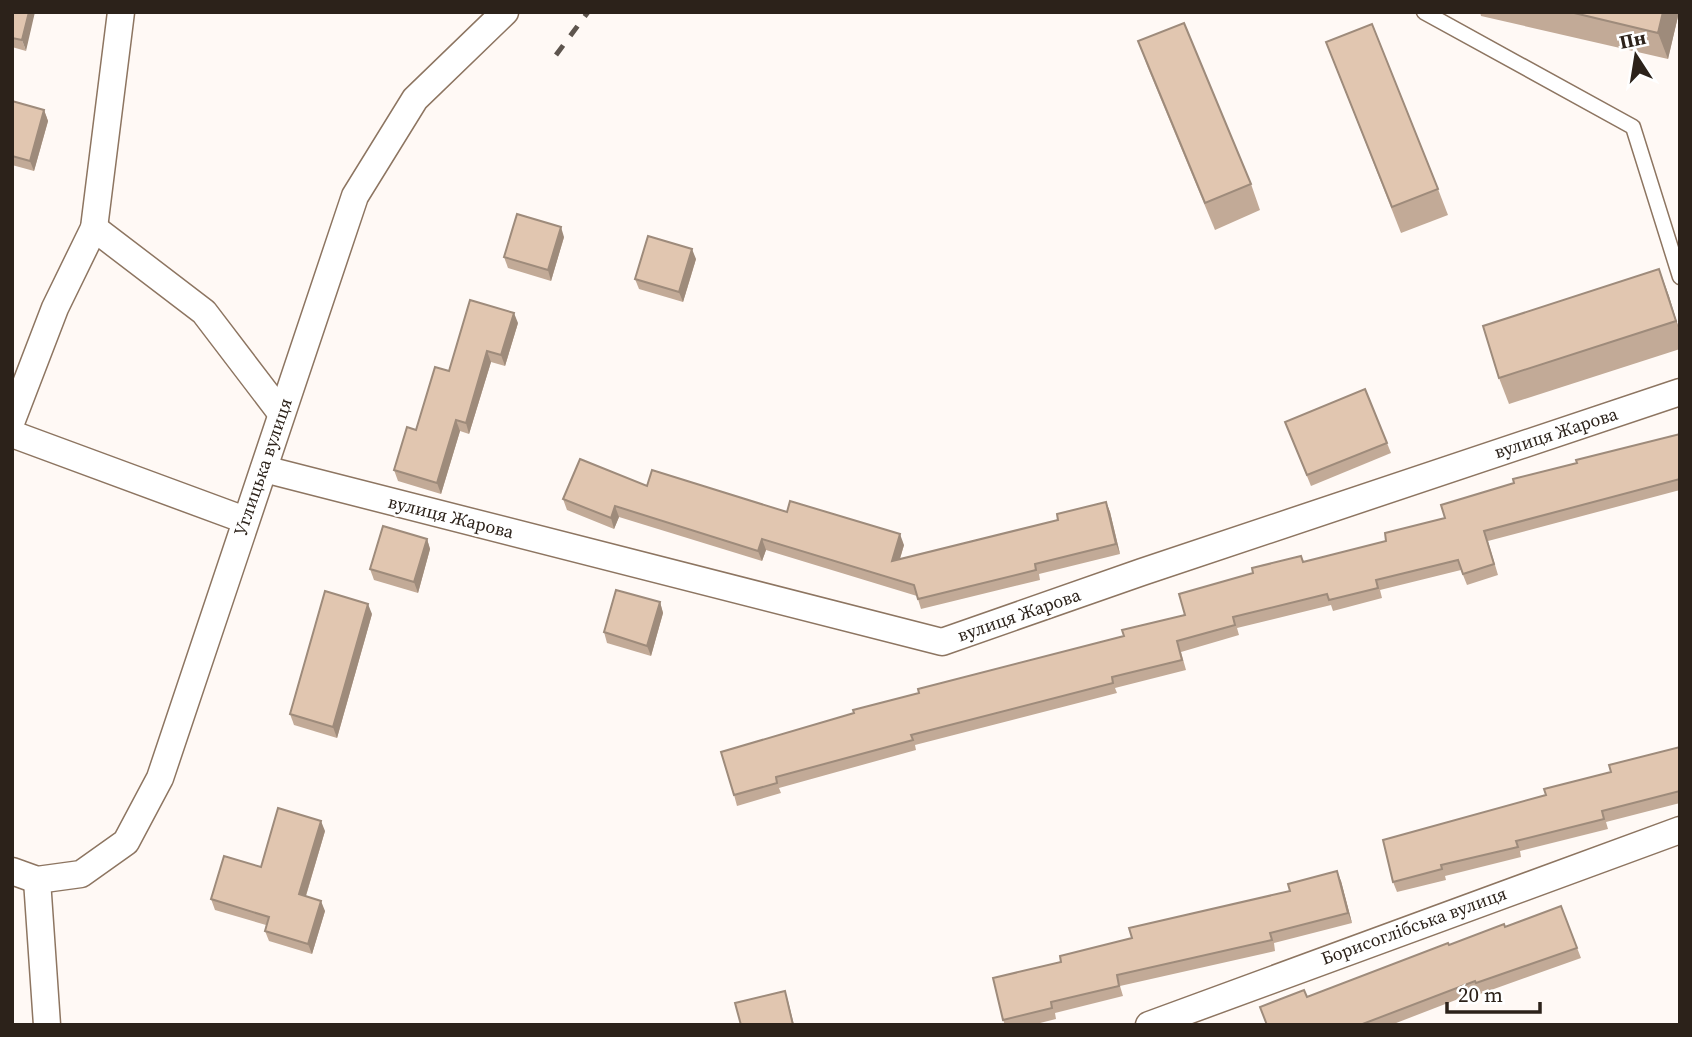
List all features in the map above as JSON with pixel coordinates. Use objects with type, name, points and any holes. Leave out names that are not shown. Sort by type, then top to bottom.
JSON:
[{"type":"street","points":[[12,420],[55,308],[94,228],[121,12]]},
{"type":"street","name":"Углицька вулиця","points":[[24,875],[81,874],[127,842],[160,778],[355,196],[415,99],[505,12]]},
{"type":"street","points":[[94,228],[204,312],[281,413]]},
{"type":"street","name":"вулиця Жарова","points":[[264,469],[942,642],[1142,572],[1680,392]]},
{"type":"street","points":[[12,434],[245,520]]},
{"type":"street","name":"Борисоглібська вулиця","points":[[1149,1025],[1680,830]]},
{"type":"street","points":[[24,875],[47,1025]]},
{"type":"lane","points":[[1424,12],[1633,127],[1680,276]]},
{"type":"building","points":[[12,12],[29,12],[22,40],[12,38]]},
{"type":"building","points":[[1570,12],[1663,12],[1658,33]]},
{"type":"building","points":[[1184,23],[1251,184],[1205,203],[1138,41]]},
{"type":"building","points":[[1372,24],[1438,189],[1392,207],[1326,42]]},
{"type":"building","points":[[12,101],[44,110],[30,161],[12,156]]},
{"type":"building","points":[[517,214],[561,227],[548,270],[504,257]]},
{"type":"building","points":[[648,236],[692,249],[679,292],[635,279]]},
{"type":"building","points":[[1659,269],[1676,321],[1499,378],[1483,326]]},
{"type":"building","points":[[470,300],[514,313],[501,355],[487,351],[466,423],[456,420],[437,483],[394,470],[407,427],[416,430],[435,367],[449,371]]},
{"type":"building","points":[[1365,389],[1387,443],[1307,475],[1285,422]]},
{"type":"building","points":[[1680,434],[1680,479],[1484,531],[1494,564],[1463,574],[1458,560],[1376,580],[1378,588],[1329,600],[1327,594],[1233,617],[1235,625],[1177,641],[1182,660],[1112,677],[1113,683],[911,735],[913,740],[776,777],[777,783],[734,795],[721,752],[854,713],[853,710],[919,693],[918,689],[1124,636],[1122,630],[1185,615],[1179,594],[1253,573],[1252,568],[1301,556],[1303,562],[1386,541],[1385,533],[1445,518],[1441,505],[1514,483],[1513,479],[1577,463],[1576,460]]},
{"type":"building","points":[[580,459],[647,486],[652,470],[787,512],[790,501],[900,534],[892,561],[1058,520],[1057,514],[1106,502],[1116,544],[1035,564],[1036,570],[918,599],[914,585],[762,539],[758,551],[615,506],[611,518],[563,499]]},
{"type":"building","points":[[383,526],[427,539],[414,582],[370,569]]},
{"type":"building","points":[[616,590],[660,602],[647,646],[604,632]]},
{"type":"building","points":[[325,591],[368,604],[333,727],[290,714]]},
{"type":"building","points":[[1680,747],[1680,791],[1602,811],[1604,819],[1516,841],[1518,847],[1441,865],[1442,869],[1393,882],[1383,840],[1546,795],[1544,789],[1611,772],[1609,765]]},
{"type":"building","points":[[278,808],[321,821],[299,894],[321,901],[308,944],[265,931],[269,917],[211,899],[224,856],[261,867]]},
{"type":"building","points":[[1337,871],[1348,913],[1270,933],[1272,940],[1117,975],[1119,986],[1051,1002],[1052,1008],[1003,1020],[993,978],[1061,962],[1060,956],[1132,938],[1129,928],[1290,891],[1288,884]]},
{"type":"building","points":[[1561,906],[1577,948],[1476,983],[1475,981],[1360,1025],[1267,1025],[1260,1007],[1304,990],[1307,997],[1448,943],[1449,945],[1504,924],[1505,927]]},
{"type":"building","points":[[785,991],[793,1025],[741,1025],[735,1003]]},
{"type":"railway","points":[[556,55],[588,12]]}]
